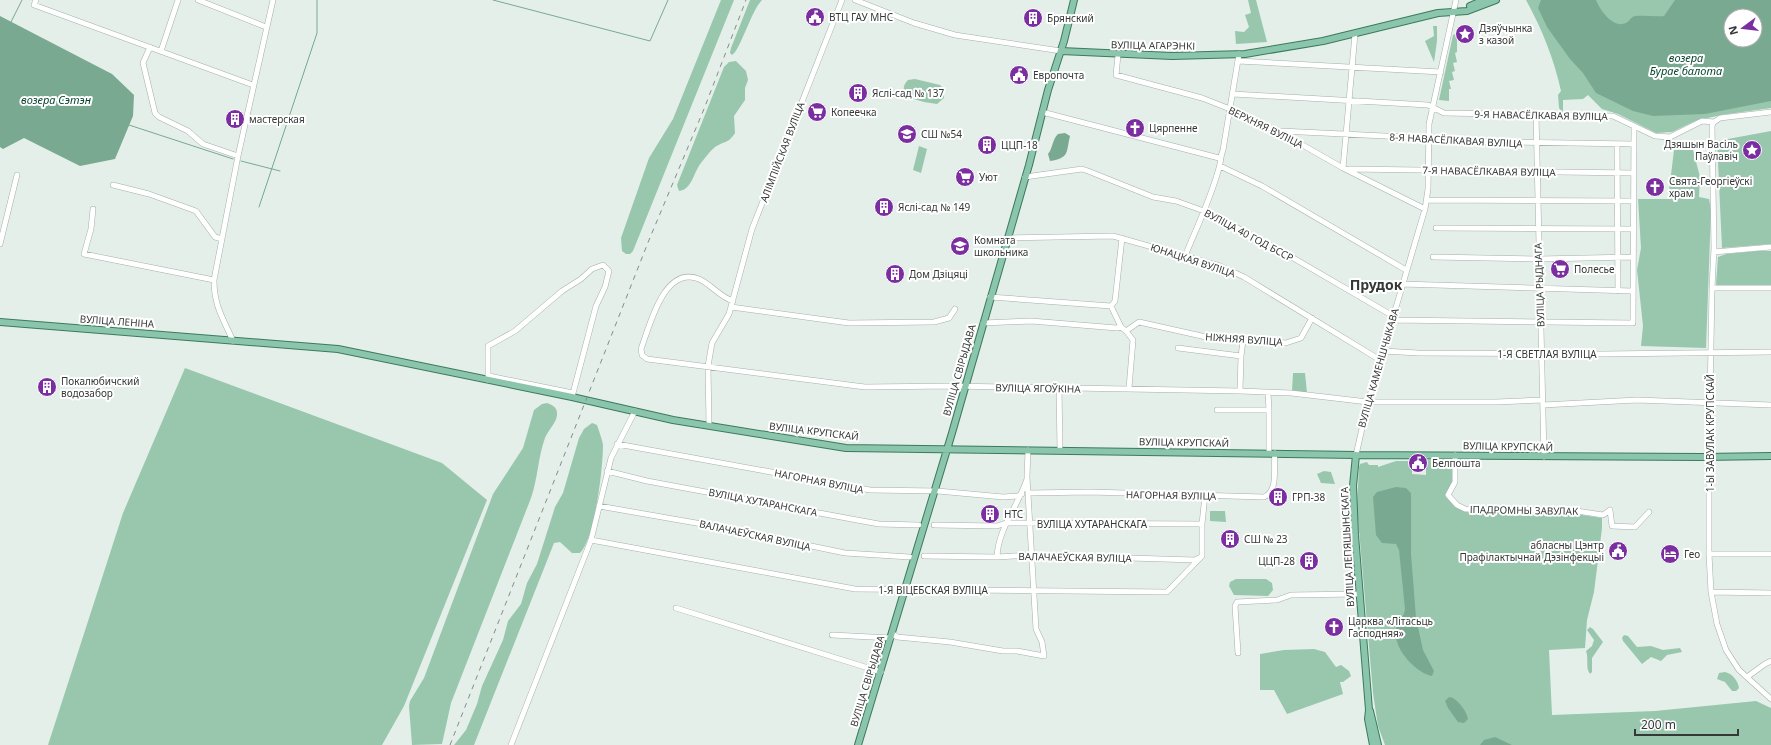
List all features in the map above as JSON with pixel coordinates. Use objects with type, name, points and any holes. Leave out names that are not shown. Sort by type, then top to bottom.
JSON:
[{"type":"main road","name":"ВУЛІЦА СВІРЫДАВА","points":[[858,745],[881,672],[983,323],[1042,112],[1061,51],[1074,0]]},
{"type":"main road","points":[[1453,12],[1484,0]]},
{"type":"main road","points":[[1453,12],[1467,11],[1496,0]]},
{"type":"main road","name":"ВУЛІЦА АГАРЭНКІ","points":[[1061,51],[1118,55],[1238,54],[1272,50],[1354,34],[1438,13],[1453,12]]},
{"type":"main road","name":"ВУЛІЦА ЛЕНІНА","points":[[0,322],[338,349],[488,378]]},
{"type":"main road","name":"ВУЛІЦА КРУПСКАЙ","points":[[488,378],[573,395],[601,404],[635,411],[846,448],[1544,457],[1771,456]]},
{"type":"main road","name":"ВУЛІЦА ЛЕПЯШЫНСКАГА","points":[[1356,455],[1353,497],[1360,594],[1369,710],[1378,745]]},
{"type":"main road","name":"ВУЛІЦА ЛЕПЯШЫНСКАГА","points":[[1369,710],[1368,719],[1373,745]]},
{"type":"street","points":[[36,0],[34,5],[253,85]]},
{"type":"street","points":[[161,51],[178,0]]},
{"type":"street","points":[[198,0],[266,27]]},
{"type":"street","points":[[233,341],[218,310],[214,297],[214,280],[238,156],[273,0]]},
{"type":"street","name":"АЛІМПІЙСКАЯ ВУЛІЦА","points":[[731,307],[752,229],[842,0]]},
{"type":"street","name":"ВУЛІЦА АГАРЭНКІ","points":[[855,0],[914,23],[955,36],[1061,51]]},
{"type":"street","name":"ВУЛІЦА КАМЕНШЧЫКАВА","points":[[1356,455],[1368,402],[1427,200],[1429,138],[1432,108],[1456,0]]},
{"type":"street","points":[[1344,168],[1354,34]]},
{"type":"street","points":[[150,47],[143,63],[155,112],[159,117],[188,130],[204,144],[238,156]]},
{"type":"street","points":[[1185,256],[1204,211],[1220,166],[1219,158],[1222,150],[1233,94],[1238,54]]},
{"type":"street","name":"ВЕРХНЯЯ ВУЛІЦА","points":[[1118,55],[1116,75],[1202,98],[1230,109],[1278,131],[1344,168],[1425,209]]},
{"type":"street","points":[[1238,61],[1441,72]]},
{"type":"street","name":"9-Я НАВАСЁЛКАВАЯ ВУЛІЦА","points":[[1233,94],[1428,106],[1444,113],[1613,116],[1655,136],[1670,137],[1702,121],[1714,122],[1720,118],[1771,112]]},
{"type":"street","points":[[1042,112],[1219,158]]},
{"type":"street","name":"ВУЛІЦА РЫДНАГА","points":[[1536,114],[1544,457]]},
{"type":"street","name":"1-Ы ЗАВУЛАК КРУПСКАЙ","points":[[1714,122],[1712,130],[1714,252],[1710,352],[1709,457],[1709,554],[1711,592],[1717,624],[1723,644],[1733,662],[1747,678],[1771,699]]},
{"type":"street","points":[[1392,318],[1633,323],[1632,173],[1634,126]]},
{"type":"street","name":"8-Я НАВАСЁЛКАВАЯ ВУЛІЦА","points":[[1278,131],[1429,138],[1448,141],[1633,144]]},
{"type":"street","points":[[1617,144],[1618,291]]},
{"type":"street","points":[[1220,166],[1262,186],[1406,270]]},
{"type":"street","name":"7-Я НАВАСЁЛКАВАЯ ВУЛІЦА","points":[[1344,168],[1632,173]]},
{"type":"street","name":"ВУЛІЦА 40 ГОД БССР","points":[[1025,177],[1076,170],[1088,170],[1153,197],[1176,202],[1204,211],[1271,245],[1392,318]]},
{"type":"street","points":[[0,244],[17,175]]},
{"type":"street","points":[[113,185],[149,194],[196,211],[215,236],[222,239]]},
{"type":"street","points":[[1427,200],[1632,200]]},
{"type":"street","points":[[94,209],[84,254],[214,280]]},
{"type":"street","points":[[1436,228],[1632,229]]},
{"type":"street","name":"ЮНАЦКАЯ ВУЛІЦА","points":[[1007,238],[1107,235],[1122,238],[1234,271],[1380,360]]},
{"type":"street","points":[[990,297],[1110,306],[1115,301],[1122,238]]},
{"type":"street","points":[[1714,252],[1771,247]]},
{"type":"street","points":[[1433,257],[1539,259],[1633,257]]},
{"type":"street","points":[[488,378],[488,346],[515,331],[562,291],[581,279],[592,269],[603,265],[609,271],[608,278],[596,306],[573,395]]},
{"type":"street","name":"ВУЛІЦА ЯГОЎКІНА","points":[[733,300],[726,299],[706,282],[697,278],[689,277],[675,281],[664,292],[641,349],[642,355],[646,359],[865,388],[1129,388],[1155,391],[1240,391],[1291,393],[1368,402],[1543,402],[1637,400],[1678,401],[1710,404],[1771,405]]},
{"type":"street","points":[[1402,284],[1632,291]]},
{"type":"street","points":[[1712,288],[1771,288]]},
{"type":"street","points":[[1110,306],[1121,327],[1133,340],[1129,388]]},
{"type":"street","points":[[709,425],[708,366],[712,343],[726,320],[731,307],[849,323],[934,322],[950,318],[955,309]]},
{"type":"street","name":"НІЖНЯЯ ВУЛІЦА","points":[[1126,331],[1139,322],[1215,339],[1286,343],[1300,338],[1312,318]]},
{"type":"street","points":[[983,323],[1031,321],[1117,328],[1121,327]]},
{"type":"street","points":[[1240,391],[1243,341]]},
{"type":"street","points":[[1178,348],[1241,356]]},
{"type":"street","name":"1-Я СВЕТЛАЯ ВУЛІЦА","points":[[1383,351],[1418,353],[1541,352],[1602,354],[1771,352]]},
{"type":"street","points":[[1059,388],[1060,450]]},
{"type":"street","points":[[1268,393],[1272,453]]},
{"type":"street","points":[[1217,410],[1269,410]]},
{"type":"street","points":[[511,745],[592,540],[607,471],[617,444],[635,411]]},
{"type":"street","name":"НАГОРНАЯ ВУЛІЦА","points":[[617,444],[870,490],[934,492],[1003,497],[1018,496],[1022,494]]},
{"type":"street","points":[[832,635],[891,636],[950,642],[1003,652],[1017,651],[1044,656],[1042,642],[1036,629],[1027,477],[1028,450]]},
{"type":"street","name":"НАГОРНАЯ ВУЛІЦА","points":[[1029,493],[1090,492],[1264,497],[1270,495],[1273,489],[1272,453]]},
{"type":"street","name":"ІПАДРОМНЫ ЗАВУЛАК","points":[[1455,455],[1455,482],[1448,495],[1457,505],[1465,509],[1570,510],[1603,515],[1610,510],[1612,526],[1634,527],[1649,512]]},
{"type":"street","name":"ВУЛІЦА ХУТАРАНСКАГА","points":[[607,471],[647,481],[879,524],[920,525]]},
{"type":"street","points":[[997,557],[997,544],[1006,523],[1022,494],[1027,477]]},
{"type":"street","points":[[1202,556],[1202,524],[1205,495]]},
{"type":"street","name":"ВАЛАЧАЕЎСКАЯ ВУЛІЦА","points":[[600,506],[719,527],[845,553],[910,557]]},
{"type":"street","name":"ВУЛІЦА ХУТАРАНСКАГА","points":[[934,525],[997,526],[1006,523],[1202,524]]},
{"type":"street","name":"1-Я ВІЦЕБСКАЯ ВУЛІЦА","points":[[592,540],[839,587],[905,590],[1167,592],[1202,556]]},
{"type":"street","points":[[1709,554],[1771,554]]},
{"type":"street","name":"ВАЛАЧАЕЎСКАЯ ВУЛІЦА","points":[[924,556],[997,557],[1031,555],[1195,560],[1202,556]]},
{"type":"street","points":[[1711,592],[1771,593]]},
{"type":"street","points":[[1238,653],[1235,606],[1237,602],[1277,600],[1291,595],[1360,594]]},
{"type":"street","points":[[676,608],[881,672]]},
{"type":"street","points":[[1747,678],[1771,661]]},
{"type":"shaded area","points":[[721,0],[734,0],[633,251],[630,254],[626,254],[622,251],[621,238],[649,158],[673,119]]},
{"type":"shaded area","points":[[750,0],[762,0],[754,13],[739,46],[732,55],[730,53],[731,48]]},
{"type":"shaded area","points":[[1248,0],[1256,0],[1267,42],[1236,44],[1235,31],[1244,32],[1249,27],[1245,15],[1251,13]]},
{"type":"shaded area","name":"возера Бурае балота","points":[[1526,0],[1771,0],[1771,108],[1721,115],[1695,121],[1672,132],[1656,133],[1618,114],[1602,109],[1588,95],[1583,99],[1563,100],[1563,113],[1559,108],[1558,95],[1561,91],[1555,67],[1542,33]]},
{"type":"shaded area","points":[[1433,26],[1437,26],[1437,41],[1434,62],[1425,41],[1434,36]]},
{"type":"shaded area","points":[[1455,34],[1457,38],[1457,52],[1455,53],[1457,62],[1453,63],[1455,71],[1452,72],[1454,80],[1449,81],[1451,89],[1449,89],[1449,101],[1439,100],[1453,35]]},
{"type":"shaded area","points":[[736,61],[746,71],[748,80],[745,88],[745,100],[734,116],[735,133],[728,141],[711,150],[699,166],[690,184],[683,190],[679,191],[677,185],[724,67],[729,62]]},
{"type":"shaded area","points":[[915,79],[940,85],[944,89],[944,98],[937,104],[907,97],[904,90],[905,84],[908,80]]},
{"type":"shaded area","points":[[1771,131],[1771,244],[1722,248],[1717,141]]},
{"type":"shaded area","points":[[1675,142],[1692,146],[1700,177],[1699,197],[1709,199],[1711,210],[1706,348],[1641,346],[1643,326],[1637,270],[1641,248],[1638,199],[1668,199]]},
{"type":"shaded area","points":[[919,146],[927,149],[921,173],[913,170]]},
{"type":"shaded area","points":[[1771,251],[1771,285],[1718,287],[1716,284],[1718,257],[1726,254]]},
{"type":"shaded area","points":[[185,368],[442,463],[487,500],[404,706],[382,745],[48,745],[123,513]]},
{"type":"shaded area","points":[[1293,373],[1305,373],[1307,393],[1292,391]]},
{"type":"shaded area","points":[[547,403],[556,409],[557,416],[546,435],[531,498],[451,703],[442,744],[412,745],[409,706],[410,701],[424,678],[493,494],[523,448],[534,410],[542,404]]},
{"type":"shaded area","points":[[592,423],[597,425],[603,445],[603,456],[594,518],[585,545],[580,553],[572,553],[560,542],[554,543],[474,745],[454,745],[466,730],[477,704],[482,686],[503,640],[508,621],[521,604],[527,583],[537,564],[555,507],[563,493],[579,438],[584,429]]},
{"type":"shaded area","points":[[1396,461],[1412,461],[1412,474],[1426,475],[1426,461],[1453,462],[1455,480],[1449,493],[1458,507],[1569,513],[1602,518],[1594,592],[1587,620],[1585,648],[1549,650],[1552,715],[1655,711],[1756,701],[1771,708],[1771,745],[1385,745],[1378,726],[1373,693],[1357,506],[1359,467],[1360,464],[1367,462],[1369,465],[1378,465],[1378,467]]},
{"type":"shaded area","points":[[1324,471],[1331,472],[1335,484],[1321,483],[1317,474]]},
{"type":"shaded area","points":[[1210,511],[1225,511],[1226,522],[1210,521]]},
{"type":"shaded area","points":[[1236,579],[1266,579],[1272,583],[1273,590],[1268,596],[1234,595],[1229,586],[1230,582]]},
{"type":"shaded area","points":[[1590,627],[1603,642],[1592,658],[1592,672],[1590,674],[1586,651],[1592,646],[1594,640],[1587,630]]},
{"type":"shaded area","points":[[1624,635],[1628,636],[1637,647],[1651,646],[1663,650],[1680,648],[1682,652],[1667,655],[1661,661],[1651,657],[1642,664],[1623,641],[1622,638]]},
{"type":"shaded area","points":[[1314,649],[1325,652],[1336,667],[1341,665],[1349,671],[1351,676],[1343,682],[1340,682],[1343,694],[1287,714],[1274,690],[1260,690],[1260,654],[1284,650]]},
{"type":"shaded area","points":[[1725,672],[1733,676],[1738,683],[1739,688],[1736,691],[1732,691],[1725,682],[1717,679],[1719,673]]},
{"type":"water","name":"возера Бурае балота","points":[[1541,0],[1596,0],[1608,18],[1621,24],[1626,23],[1634,16],[1664,16],[1675,0],[1771,0],[1771,101],[1705,114],[1653,116],[1633,111],[1596,93],[1583,73],[1570,59],[1547,27],[1538,8]]},
{"type":"water","name":"возера Сэтэн","points":[[0,16],[112,74],[134,95],[133,116],[115,159],[80,166],[24,138],[3,149],[0,147]]},
{"type":"water","points":[[1065,133],[1070,136],[1066,153],[1061,158],[1050,161],[1048,154],[1055,139],[1058,134]]},
{"type":"water","points":[[1396,487],[1406,488],[1411,493],[1411,554],[1416,618],[1423,650],[1434,671],[1432,676],[1425,674],[1412,665],[1401,651],[1398,644],[1396,629],[1405,609],[1399,550],[1396,544],[1382,543],[1376,535],[1373,497],[1377,492]]},
{"type":"water","points":[[1449,697],[1455,699],[1466,712],[1468,719],[1464,723],[1458,722],[1448,708],[1445,701]]},
{"type":"water","points":[[1495,737],[1512,745],[1480,745],[1484,740]]},
{"type":"waterway","points":[[11,22],[22,0]]},
{"type":"waterway","points":[[259,207],[317,33],[317,0]]},
{"type":"waterway","points":[[493,0],[650,41],[668,0]]},
{"type":"waterway","points":[[129,125],[233,159]]},
{"type":"waterway","points":[[241,161],[280,171]]},
{"type":"railway","points":[[450,745],[649,240],[704,109],[746,0]]},
{"type":"place","name":"ВТЦ ГАУ МНС","points":[[815,17]]},
{"type":"place","name":"Брянский","points":[[1033,18]]},
{"type":"place","name":"Дзяўчынка з казой","points":[[1465,34]]},
{"type":"place","name":"Европочта","points":[[1019,75]]},
{"type":"place","name":"Яслі-сад № 137","points":[[858,93]]},
{"type":"place","name":"Копеечка","points":[[817,112]]},
{"type":"place","name":"мастерская","points":[[235,119]]},
{"type":"place","name":"Цярпенне","points":[[1135,128]]},
{"type":"place","name":"СШ №54","points":[[907,134]]},
{"type":"place","name":"ЦЦП-18","points":[[987,145]]},
{"type":"place","name":"Дзяшын Васіль Паўлавіч","points":[[1752,150]]},
{"type":"place","name":"Уют","points":[[965,177]]},
{"type":"place","name":"Свята-Георгіеўскі храм","points":[[1655,187]]},
{"type":"place","name":"Яслі-сад № 149","points":[[884,207]]},
{"type":"place","name":"Комната школьника","points":[[960,246]]},
{"type":"place","name":"Полесье","points":[[1560,269]]},
{"type":"place","name":"Дом Дзіцяці","points":[[895,274]]},
{"type":"place","name":"Покалюбичский водозабор","points":[[47,387]]},
{"type":"place","name":"Белпошта","points":[[1418,463]]},
{"type":"place","name":"ГРП-38","points":[[1278,497]]},
{"type":"place","name":"НТС","points":[[990,514]]},
{"type":"place","name":"СШ № 23","points":[[1230,539]]},
{"type":"place","name":"абласны Цэнтр Прафілактычнай Дэзінфекцыі","points":[[1618,551]]},
{"type":"place","name":"Гео","points":[[1670,554]]},
{"type":"place","name":"ЦЦП-28","points":[[1309,561]]},
{"type":"place","name":"Царква «Літасьць Гасподняя»","points":[[1334,627]]},
{"type":"district","name":"Прудок","points":[[1376,284]]}]
